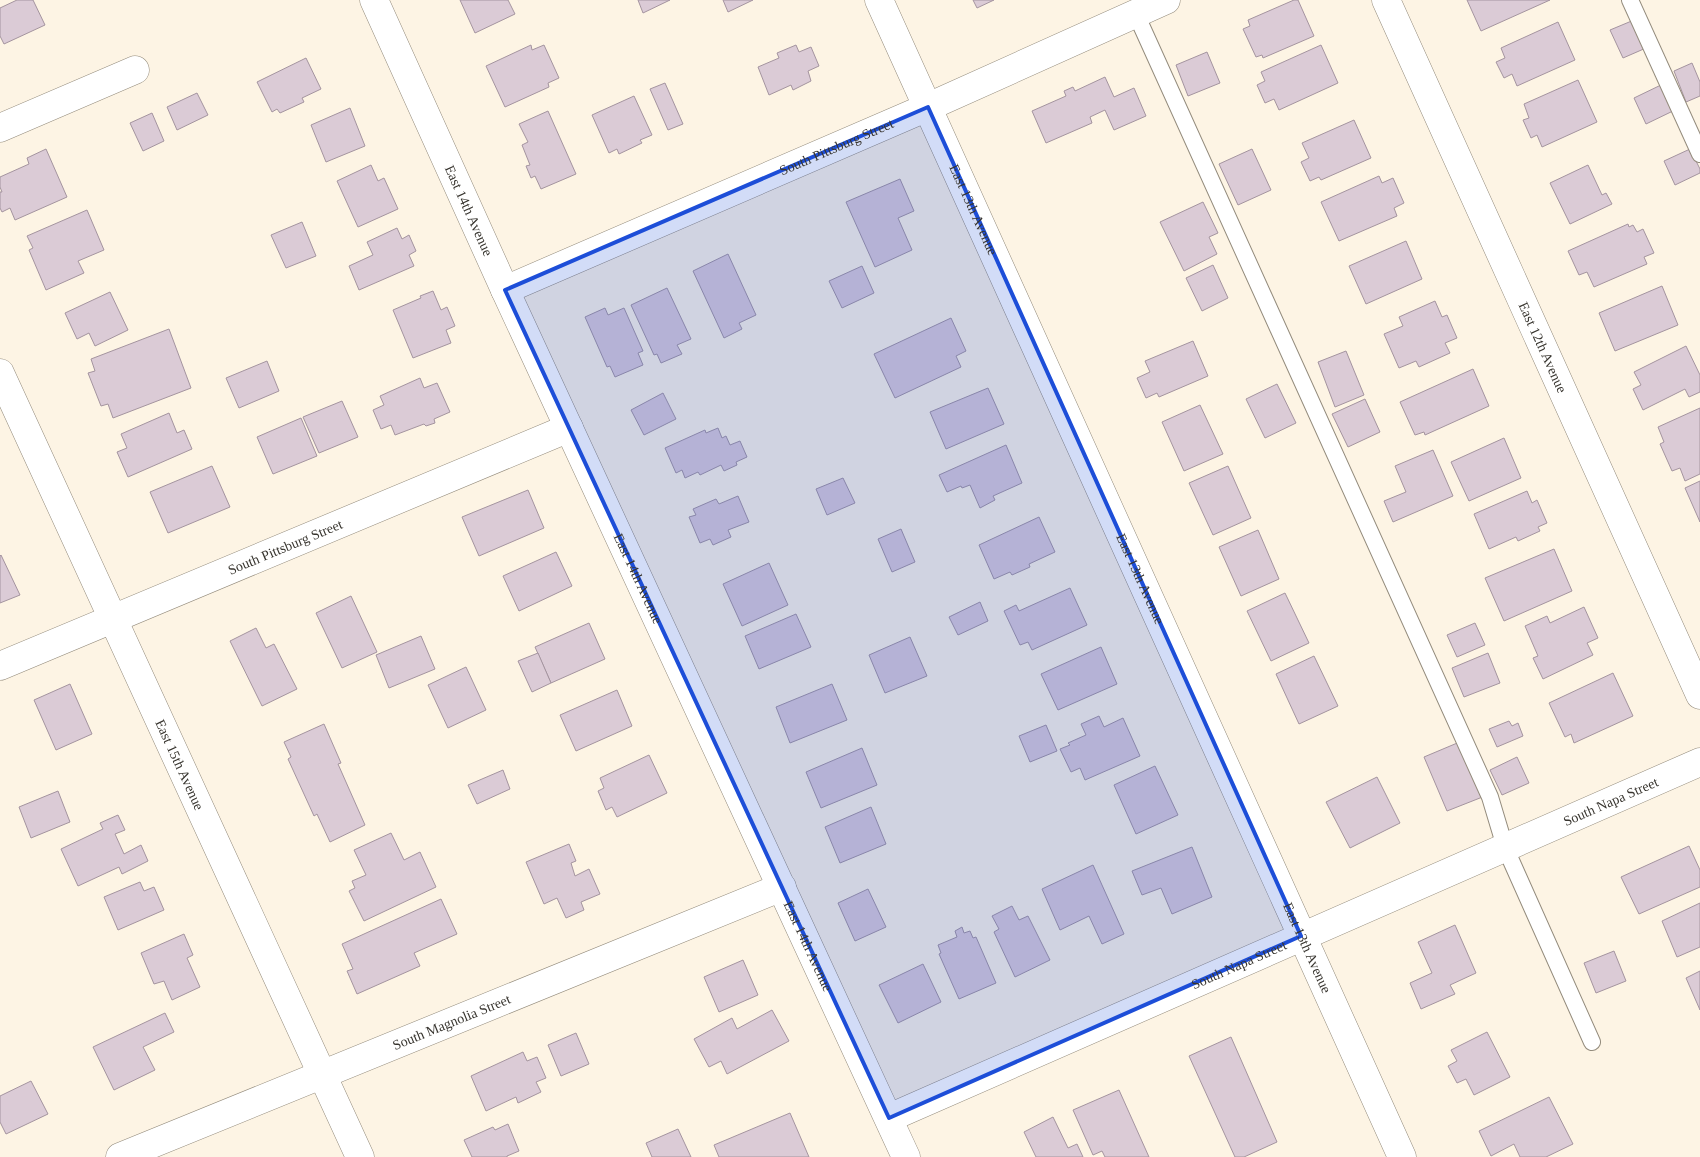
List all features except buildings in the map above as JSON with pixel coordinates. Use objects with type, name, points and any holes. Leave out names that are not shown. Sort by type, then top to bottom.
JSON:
[{"type":"street","name":"East 14th Avenue","points":[[374,0],[505,290],[906,1157]]},
{"type":"street","name":"East 13th Avenue","points":[[879,0],[1402,1157]]},
{"type":"street","name":"South Pittsburg Street","points":[[505,290],[928,107],[1166,0]]},
{"type":"street","name":"East 12th Avenue","points":[[1386,0],[1700,694]]},
{"type":"street","points":[[0,128],[135,70]]},
{"type":"street","name":"East 15th Avenue","points":[[0,373],[360,1157]]},
{"type":"street","name":"South Pittsburg Street","points":[[0,666],[569,428]]},
{"type":"street","name":"South Napa Street","points":[[889,1118],[1700,762]]},
{"type":"street","name":"South Magnolia Street","points":[[120,1157],[782,887]]},
{"type":"lane","points":[[1630,0],[1700,154]]},
{"type":"lane","points":[[1136,14],[1490,797],[1505,847],[1592,1042]]},
{"type":"highlighted area","points":[[928,107],[1301,936],[889,1118],[505,290]]}]
